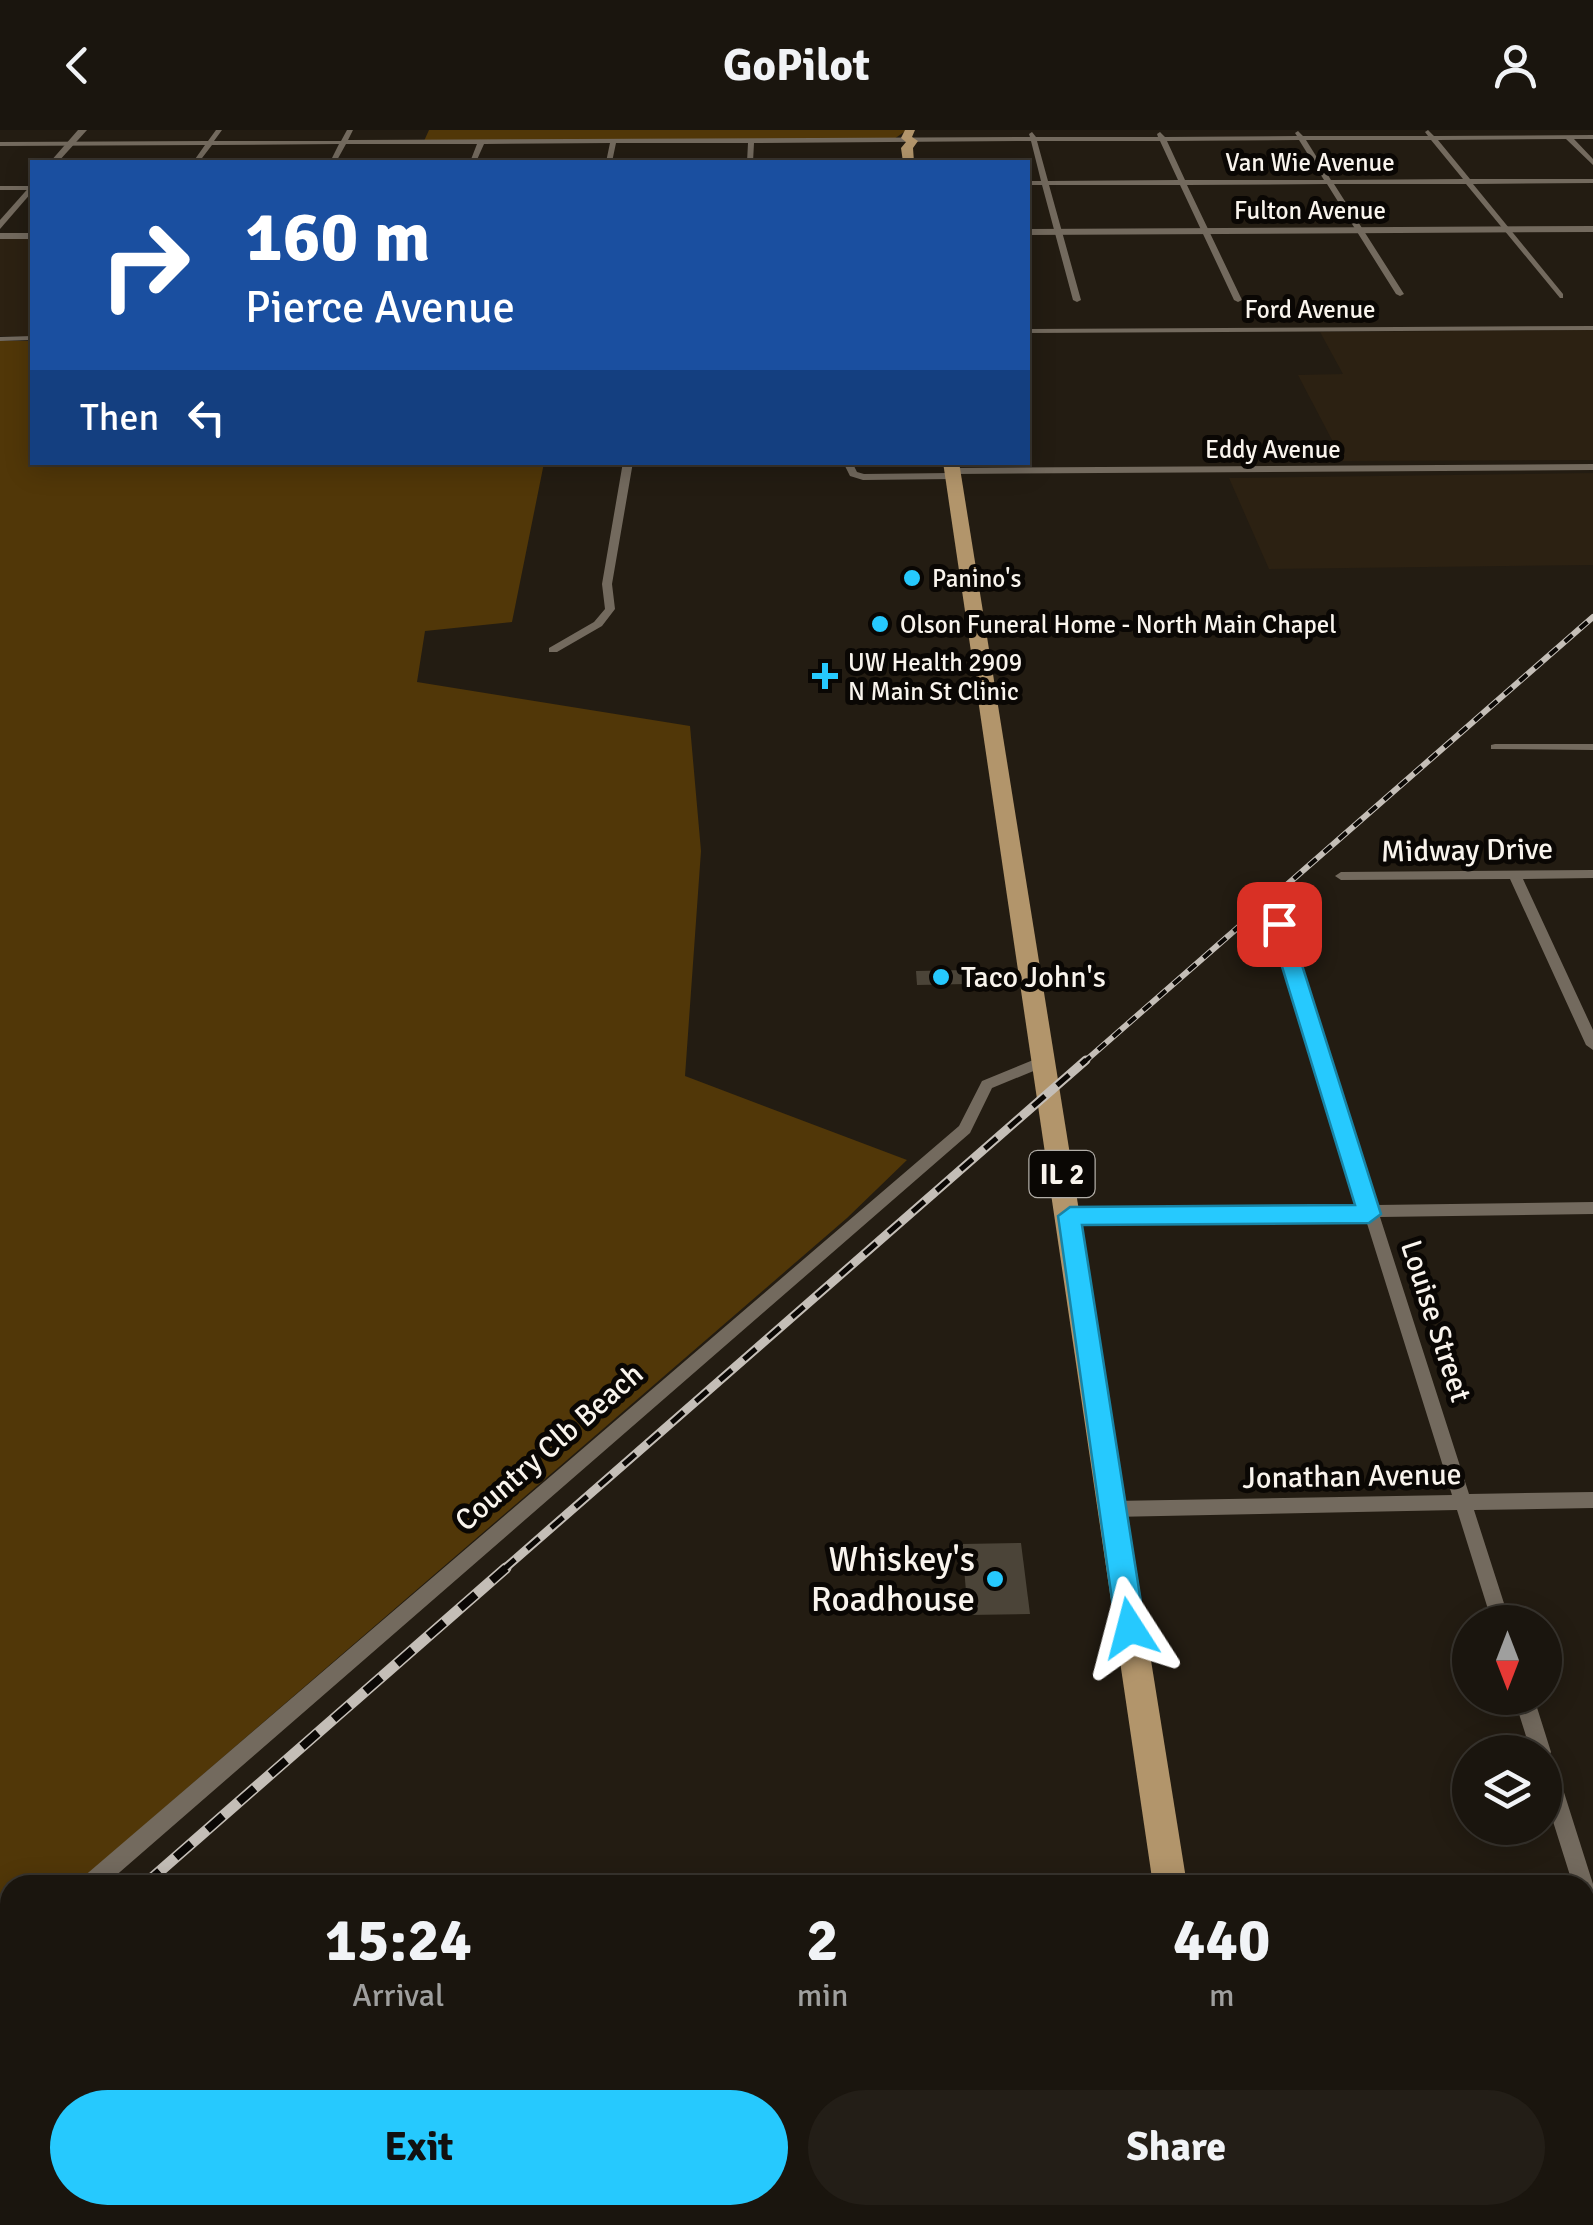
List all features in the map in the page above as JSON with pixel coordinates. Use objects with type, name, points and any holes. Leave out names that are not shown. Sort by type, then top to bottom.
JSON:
[{"type":"main road","points":[[908,160],[911,135],[923,130]]},
{"type":"main road","name":"IL 2","points":[[952,470],[1070,1216],[1168,1875]]},
{"type":"street","points":[[56,160],[83,130]]},
{"type":"street","points":[[198,160],[219,130]]},
{"type":"street","points":[[334,160],[350,130]]},
{"type":"street","points":[[1031,130],[1078,300]]},
{"type":"street","points":[[1158,130],[1238,300]]},
{"type":"street","points":[[1295,130],[1400,294]]},
{"type":"street","points":[[1560,130],[1593,163]]},
{"type":"street","points":[[0,144],[751,142],[911,135],[1034,140],[1301,139],[1429,134],[1593,138]]},
{"type":"street","points":[[1429,134],[1560,296]]},
{"type":"street","points":[[609,160],[613,142]]},
{"type":"street","points":[[750,160],[751,142]]},
{"type":"street","points":[[475,160],[481,143]]},
{"type":"street","name":"Van Wie Avenue","points":[[1030,183],[1593,181]]},
{"type":"street","points":[[0,188],[30,187]]},
{"type":"street","points":[[0,226],[30,189]]},
{"type":"street","name":"Fulton Avenue","points":[[1030,232],[1593,229]]},
{"type":"street","points":[[0,236],[30,236]]},
{"type":"street","name":"Ford Avenue","points":[[1030,330],[1593,328]]},
{"type":"street","points":[[0,339],[30,338]]},
{"type":"street","points":[[552,650],[598,624],[610,609],[608,584],[628,465]]},
{"type":"street","name":"Eddy Avenue","points":[[848,465],[853,474],[863,476],[952,470],[1593,467]]},
{"type":"street","points":[[1495,747],[1593,746]]},
{"type":"street","name":"Midway Drive","points":[[1341,876],[1593,874]]},
{"type":"street","points":[[1515,875],[1593,1045]]},
{"type":"street","name":"Louise Street","points":[[1279,924],[1496,1605]]},
{"type":"street","name":"Country Clb Beach","points":[[101,1875],[953,1140],[970,1122],[987,1085],[1043,1061]]},
{"type":"street","points":[[1070,1216],[1593,1208]]},
{"type":"street","name":"Jonathan Avenue","points":[[1112,1508],[1593,1500]]},
{"type":"street","points":[[1562,1818],[1580,1875]]},
{"type":"shaded area","points":[[429,130],[907,130],[894,139],[424,141]]},
{"type":"shaded area","points":[[0,239],[30,239],[30,336],[0,336]]},
{"type":"shaded area","points":[[1593,330],[1593,460],[1343,461],[1298,375],[1343,374],[1320,332]]},
{"type":"shaded area","points":[[0,341],[30,341],[30,465],[544,465],[512,622],[425,631],[417,682],[690,726],[701,851],[685,1076],[907,1160],[847,1218],[87,1875],[0,1875]]},
{"type":"shaded area","points":[[1593,473],[1593,565],[1269,569],[1229,478]]},
{"type":"building","name":"Taco John's","points":[[965,970],[967,984],[917,985],[916,971]]},
{"type":"building","name":"Whiskey's Roadhouse","points":[[1021,1543],[1030,1614],[968,1615],[962,1544]]},
{"type":"railway","points":[[1083,1063],[1593,617]]},
{"type":"railway","points":[[503,1570],[1086,1060]]},
{"type":"railway","points":[[155,1875],[506,1568]]},
{"type":"place","name":"Panino's","points":[[912,578]]},
{"type":"place","name":"Olson Funeral Home - North Main Chapel","points":[[880,624]]},
{"type":"place","name":"UW Health 2909 N Main St Clinic","points":[[825,676]]},
{"type":"place","name":"Taco John's","points":[[941,977]]},
{"type":"place","name":"Whiskey's Roadhouse","points":[[995,1579]]},
{"type":"route","points":[[1130,1628],[1070,1216],[1369,1214],[1279,924]]}]
